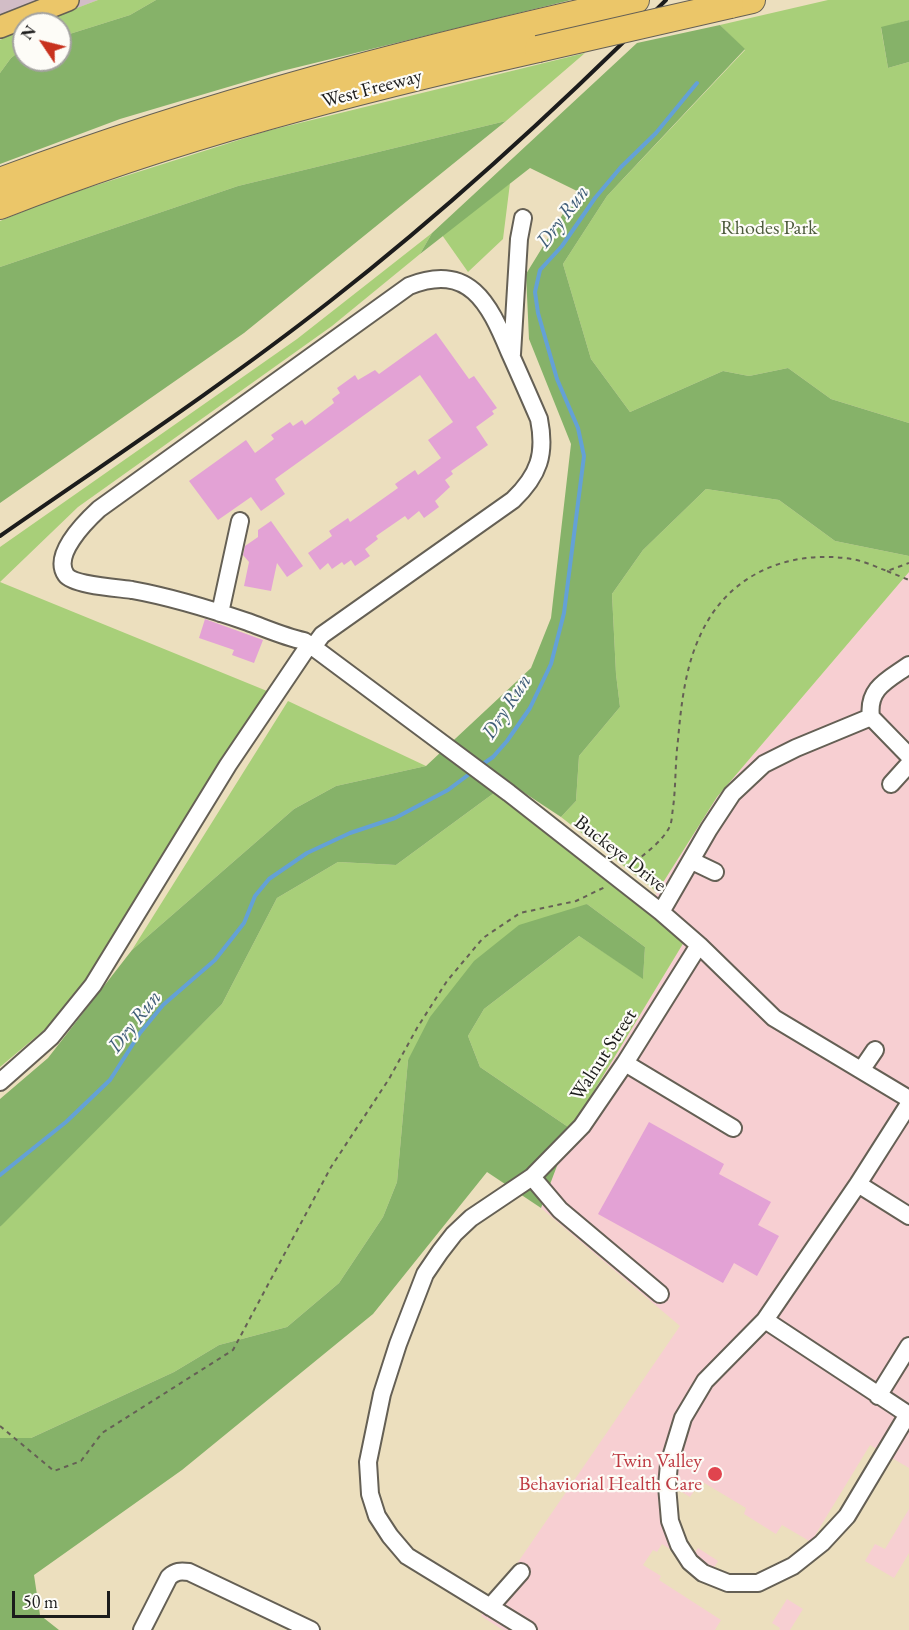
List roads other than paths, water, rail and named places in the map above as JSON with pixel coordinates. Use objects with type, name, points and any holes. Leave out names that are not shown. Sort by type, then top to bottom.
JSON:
[{"type":"highway","name":"West Freeway","points":[[0,181],[177,119],[351,69],[636,0]]},
{"type":"highway","name":"West Freeway","points":[[0,206],[117,163],[206,134],[377,86],[741,3]]},
{"type":"main road","points":[[0,27],[34,5],[68,0]]},
{"type":"lane","points":[[0,1082],[51,1038],[93,985],[228,765],[309,645],[513,500],[528,486],[536,472],[543,437],[539,419],[512,355],[519,239],[523,218]]},
{"type":"lane","name":"Buckeye Drive","points":[[512,355],[495,317],[471,288],[455,281],[439,278],[423,280],[409,286],[99,509],[72,539],[63,558],[66,576],[72,580],[156,594],[220,613],[309,645],[509,793],[661,912],[699,945],[774,1018],[909,1099]]},
{"type":"lane","points":[[220,613],[240,521]]},
{"type":"lane","points":[[909,665],[873,694],[869,704],[871,717],[909,756]]},
{"type":"lane","points":[[661,912],[732,794],[764,764],[871,717]]},
{"type":"lane","points":[[891,784],[909,764]]},
{"type":"lane","points":[[692,861],[715,872]]},
{"type":"lane","name":"Walnut Street","points":[[528,1630],[407,1556],[376,1516],[370,1494],[368,1462],[382,1394],[425,1274],[454,1234],[471,1218],[532,1177],[582,1126],[626,1063],[699,945]]},
{"type":"lane","points":[[862,1070],[875,1050]]},
{"type":"lane","points":[[626,1063],[733,1128]]},
{"type":"lane","points":[[765,1320],[909,1415],[847,1515],[822,1543],[793,1566],[758,1583],[728,1582],[703,1573],[690,1562],[670,1521],[667,1486],[669,1464],[683,1418],[705,1381],[765,1320],[858,1184],[909,1104]]},
{"type":"lane","points":[[532,1177],[560,1210],[660,1294]]},
{"type":"lane","points":[[858,1184],[909,1216]]},
{"type":"lane","points":[[878,1396],[909,1346]]},
{"type":"lane","points":[[142,1630],[170,1577],[174,1572],[182,1571],[189,1572],[311,1630]]},
{"type":"lane","points":[[490,1607],[521,1572]]},
{"type":"waterway","name":"Dry Run","points":[[480,766],[493,757],[507,741],[530,708],[551,664],[564,613],[584,456],[578,428],[557,379],[538,313],[535,292],[540,270],[562,246],[595,198],[621,167],[656,133],[697,83]]},
{"type":"waterway","name":"Dry Run","points":[[0,1175],[66,1122],[110,1080],[140,1033],[163,1005],[215,960],[244,923],[255,896],[269,879],[307,853],[350,833],[395,818],[448,790],[472,772]]},
{"type":"railway","points":[[0,536],[248,363],[373,267],[502,156],[666,0]]},
{"type":"place","name":"Twin Valley Behaviorial Health Care","points":[[715,1474]]},
{"type":"park label","name":"Rhodes Park","points":[[769,229]]}]
